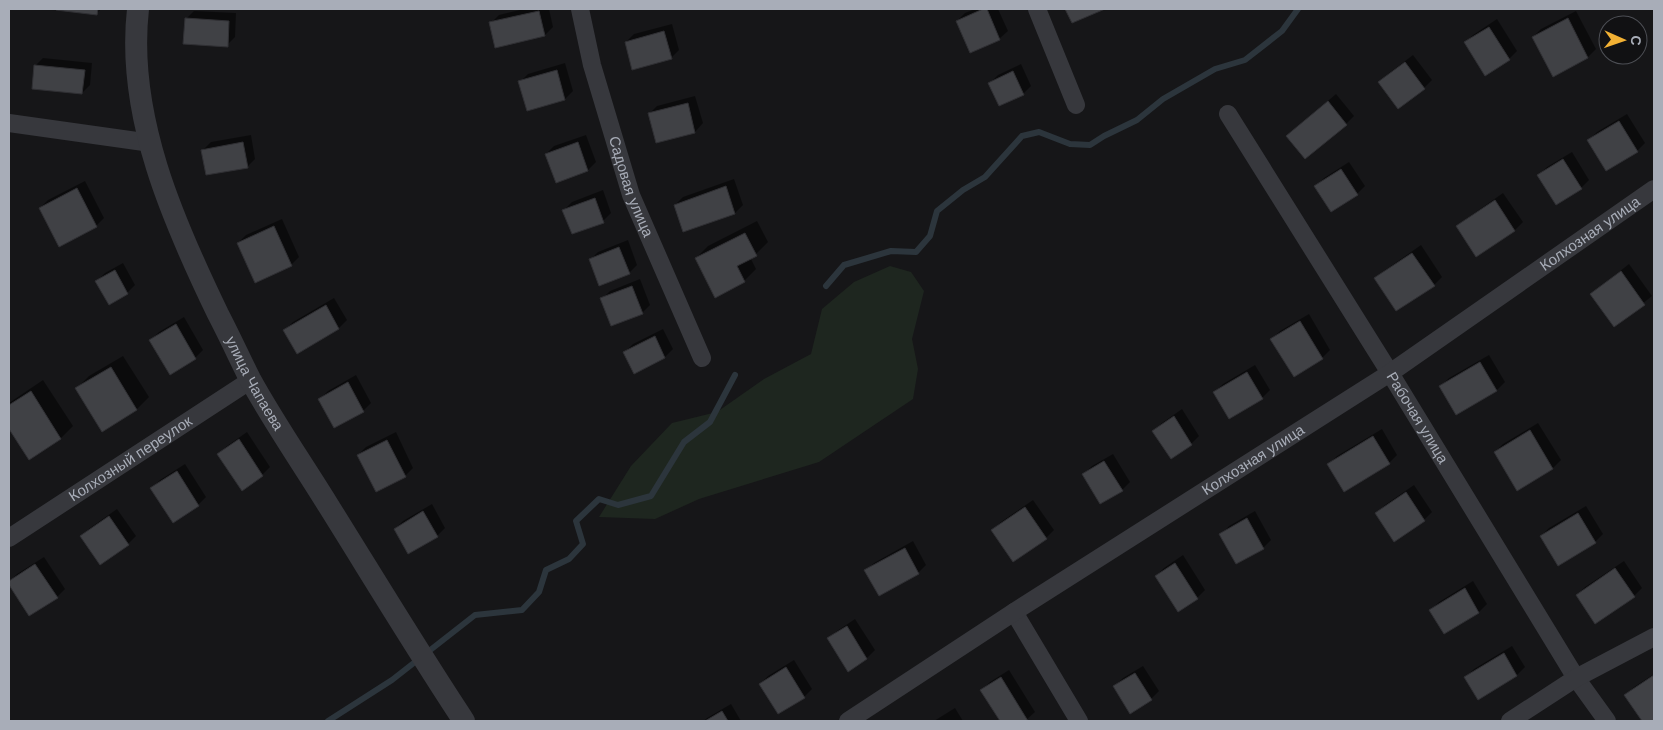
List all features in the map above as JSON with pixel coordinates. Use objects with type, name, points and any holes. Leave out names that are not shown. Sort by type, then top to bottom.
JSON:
[{"type":"street","name":"улица Чапаева","points":[[138,9],[138,79],[143,111],[166,194],[196,269],[251,380],[417,649],[464,721]]},
{"type":"street","name":"Садовая улица","points":[[580,9],[592,65],[631,195],[702,358]]},
{"type":"street","points":[[1037,9],[1076,105]]},
{"type":"street","name":"Рабочая улица","points":[[1228,114],[1390,373],[1576,678],[1607,721]]},
{"type":"street","points":[[9,123],[151,143]]},
{"type":"street","name":"Колхозная улица","points":[[848,721],[1014,612],[1390,373],[1654,189]]},
{"type":"street","name":"Колхозный переулок","points":[[9,538],[251,380]]},
{"type":"street","points":[[1014,612],[1079,721]]},
{"type":"street","points":[[1510,721],[1576,678],[1654,637]]},
{"type":"shaded area","points":[[890,266],[911,272],[924,291],[912,339],[918,369],[913,399],[819,462],[699,499],[655,519],[599,517],[631,466],[672,423],[717,412],[764,379],[811,354],[822,309],[854,282]]},
{"type":"building","points":[[56,9],[98,9],[97,15]]},
{"type":"building","points":[[987,9],[1000,40],[970,53],[956,21]]},
{"type":"building","points":[[1065,9],[1105,9],[1072,23]]},
{"type":"building","points":[[539,11],[545,36],[495,48],[489,22]]},
{"type":"building","points":[[185,18],[229,21],[228,47],[183,44]]},
{"type":"building","points":[[1568,18],[1588,58],[1553,77],[1532,37]]},
{"type":"building","points":[[1489,27],[1510,60],[1485,76],[1464,42]]},
{"type":"building","points":[[664,31],[672,59],[632,70],[625,42]]},
{"type":"building","points":[[1405,62],[1425,89],[1398,109],[1378,82]]},
{"type":"building","points":[[34,65],[85,70],[82,94],[32,89]]},
{"type":"building","points":[[557,70],[565,100],[527,111],[518,81]]},
{"type":"building","points":[[1013,71],[1024,95],[999,106],[988,83]]},
{"type":"building","points":[[1328,101],[1347,125],[1305,159],[1286,136]]},
{"type":"building","points":[[688,103],[695,133],[656,143],[648,113]]},
{"type":"building","points":[[1619,121],[1638,152],[1606,171],[1587,140]]},
{"type":"building","points":[[243,142],[248,168],[206,175],[201,150]]},
{"type":"building","points":[[578,142],[588,171],[556,183],[545,154]]},
{"type":"building","points":[[1563,159],[1582,189],[1556,205],[1537,175]]},
{"type":"building","points":[[1341,169],[1358,195],[1331,212],[1314,186]]},
{"type":"building","points":[[726,186],[735,214],[683,232],[674,205]]},
{"type":"building","points":[[77,188],[97,227],[59,247],[39,208]]},
{"type":"building","points":[[595,198],[604,223],[572,234],[562,210]]},
{"type":"building","points":[[1495,200],[1515,231],[1476,257],[1456,226]]},
{"type":"building","points":[[274,226],[292,266],[255,283],[237,243]]},
{"type":"building","points":[[745,233],[757,256],[737,266],[745,282],[715,298],[695,258]]},
{"type":"building","points":[[619,247],[630,274],[599,286],[589,259]]},
{"type":"building","points":[[1412,253],[1435,286],[1396,311],[1374,278]]},
{"type":"building","points":[[115,270],[128,294],[109,305],[95,281]]},
{"type":"building","points":[[1621,271],[1645,305],[1614,327],[1590,294]]},
{"type":"building","points":[[632,286],[643,314],[611,326],[600,298]]},
{"type":"building","points":[[326,305],[339,329],[297,354],[283,330]]},
{"type":"building","points":[[1300,321],[1323,359],[1294,377],[1270,339]]},
{"type":"building","points":[[176,324],[196,359],[170,375],[149,340]]},
{"type":"building","points":[[655,336],[665,358],[634,374],[623,352]]},
{"type":"building","points":[[1480,362],[1497,391],[1456,415],[1439,386]]},
{"type":"building","points":[[111,367],[137,410],[102,432],[75,388]]},
{"type":"building","points":[[1247,372],[1263,399],[1229,419],[1213,392]]},
{"type":"building","points":[[348,382],[364,412],[334,428],[318,399]]},
{"type":"building","points":[[31,391],[61,439],[29,460],[9,429],[9,405]]},
{"type":"building","points":[[1174,416],[1192,445],[1171,459],[1152,431]]},
{"type":"building","points":[[1530,430],[1553,469],[1517,491],[1494,452]]},
{"type":"building","points":[[1373,436],[1390,464],[1344,492],[1327,464]]},
{"type":"building","points":[[239,439],[263,476],[242,491],[217,454]]},
{"type":"building","points":[[387,440],[406,477],[376,492],[357,455]]},
{"type":"building","points":[[1104,461],[1123,491],[1100,504],[1082,474]]},
{"type":"building","points":[[177,471],[199,506],[173,523],[150,488]]},
{"type":"building","points":[[1406,492],[1425,521],[1394,542],[1375,513]]},
{"type":"building","points":[[1025,507],[1047,539],[1013,562],[991,530]]},
{"type":"building","points":[[423,511],[438,537],[408,554],[394,529]]},
{"type":"building","points":[[1578,513],[1596,543],[1558,566],[1540,536]]},
{"type":"building","points":[[109,516],[129,545],[100,565],[80,536]]},
{"type":"building","points":[[1247,518],[1264,549],[1236,564],[1219,534]]},
{"type":"building","points":[[905,548],[919,574],[879,596],[864,570]]},
{"type":"building","points":[[1175,563],[1198,599],[1178,612],[1155,576]]},
{"type":"building","points":[[35,564],[58,598],[29,616],[9,585],[9,581]]},
{"type":"building","points":[[1615,568],[1635,597],[1595,624],[1576,595]]},
{"type":"building","points":[[1465,588],[1479,613],[1444,634],[1429,610]]},
{"type":"building","points":[[847,626],[867,659],[848,672],[827,638]]},
{"type":"building","points":[[1504,653],[1517,676],[1478,700],[1464,677]]},
{"type":"building","points":[[786,667],[805,698],[778,714],[759,684]]},
{"type":"building","points":[[1135,673],[1152,700],[1130,714],[1113,686]]},
{"type":"building","points":[[1654,675],[1654,721],[1642,721],[1624,695]]},
{"type":"building","points":[[1001,677],[1028,721],[1000,721],[980,690]]},
{"type":"building","points":[[722,711],[728,721],[705,721]]},
{"type":"waterway","points":[[826,286],[844,265],[891,251],[916,252],[930,236],[937,211],[963,190],[985,177],[1022,136],[1039,132],[1070,144],[1090,145],[1137,120],[1163,99],[1215,69],[1245,60],[1282,31],[1298,9]]},
{"type":"waterway","points":[[328,721],[392,680],[475,615],[522,610],[539,592],[546,570],[569,559],[583,544],[576,521],[599,499],[618,505],[651,496],[684,442],[710,422],[735,375]]}]
